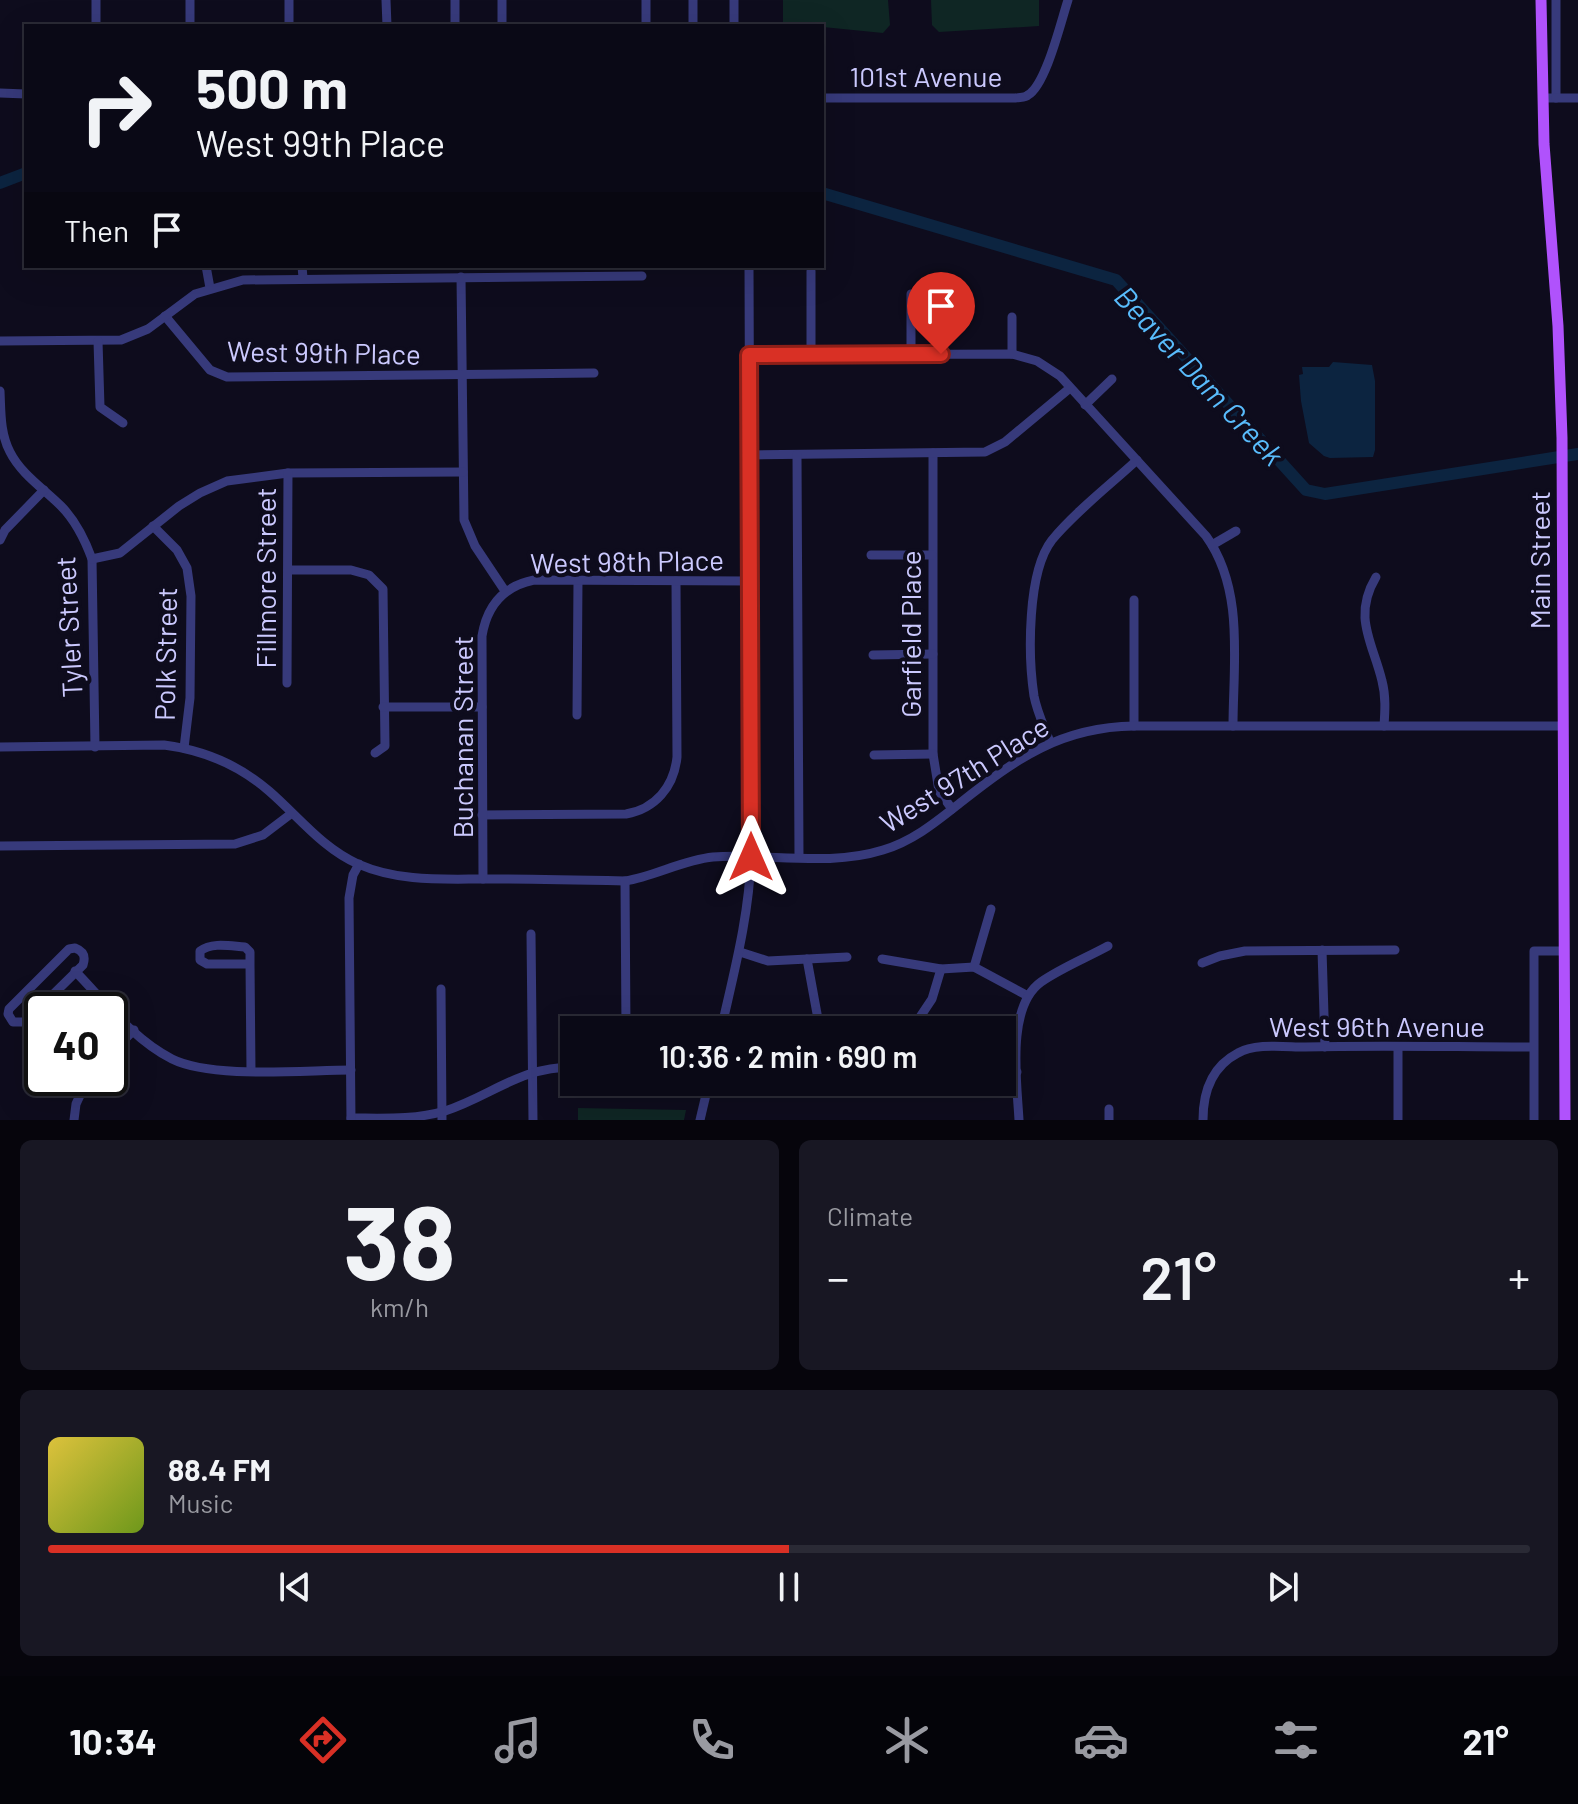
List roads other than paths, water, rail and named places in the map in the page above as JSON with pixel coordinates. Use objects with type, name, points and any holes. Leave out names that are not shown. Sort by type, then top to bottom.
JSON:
[{"type":"main road","name":"Main Street","points":[[1541,0],[1544,144],[1558,332],[1562,438],[1565,1120]]},
{"type":"street","points":[[96,0],[96,24]]},
{"type":"street","points":[[190,0],[190,24]]},
{"type":"street","points":[[289,0],[289,24]]},
{"type":"street","points":[[386,0],[387,24]]},
{"type":"street","points":[[455,0],[455,24]]},
{"type":"street","points":[[502,0],[502,24]]},
{"type":"street","points":[[646,0],[646,24]]},
{"type":"street","points":[[693,0],[693,24]]},
{"type":"street","points":[[734,0],[734,24]]},
{"type":"street","name":"101st Avenue","points":[[824,98],[1016,98],[1029,95],[1045,68],[1068,0]]},
{"type":"street","points":[[1556,0],[1556,98]]},
{"type":"street","points":[[0,93],[24,94]]},
{"type":"street","points":[[1543,98],[1578,98]]},
{"type":"street","points":[[206,268],[210,288]]},
{"type":"street","points":[[302,268],[303,278]]},
{"type":"street","points":[[398,268],[398,278]]},
{"type":"street","points":[[724,1016],[750,893],[749,268]]},
{"type":"street","points":[[0,341],[121,340],[135,335],[195,294],[243,280],[461,277],[495,272],[593,271],[642,276]]},
{"type":"street","points":[[811,271],[811,355]]},
{"type":"street","points":[[461,277],[464,520],[475,546],[505,591]]},
{"type":"street","points":[[911,294],[911,354]]},
{"type":"street","name":"West 99th Place","points":[[165,316],[210,370],[227,377],[594,373]]},
{"type":"street","points":[[1012,317],[1012,354]]},
{"type":"street","points":[[98,341],[100,407],[123,423]]},
{"type":"street","points":[[749,355],[1012,354],[1046,366],[1137,460],[1212,545],[1231,595],[1233,726]]},
{"type":"street","points":[[1085,405],[1112,379]]},
{"type":"street","points":[[750,455],[985,452],[1005,442],[1070,388]]},
{"type":"street","name":"Tyler Street","points":[[0,391],[1,425],[9,450],[17,464],[74,522],[92,559],[95,747]]},
{"type":"street","name":"Garfield Place","points":[[933,453],[934,775],[939,791],[952,809]]},
{"type":"street","points":[[797,455],[799,857]]},
{"type":"street","points":[[1050,742],[1038,715],[1033,677],[1033,599],[1037,570],[1052,540],[1137,460]]},
{"type":"street","points":[[92,559],[120,553],[200,493],[227,481],[288,473],[463,472]]},
{"type":"street","name":"Fillmore Street","points":[[287,683],[288,473]]},
{"type":"street","points":[[0,540],[5,530],[44,490]]},
{"type":"street","name":"Polk Street","points":[[153,526],[177,550],[187,568],[191,596],[190,698],[184,748]]},
{"type":"street","points":[[1212,545],[1236,531]]},
{"type":"street","points":[[871,555],[932,555]]},
{"type":"street","points":[[288,570],[351,570],[369,575],[383,589],[385,746],[375,753]]},
{"type":"street","points":[[1376,577],[1367,592],[1366,634],[1384,691],[1384,726]]},
{"type":"street","name":"West 98th Place","points":[[505,591],[534,580],[750,581]]},
{"type":"street","points":[[577,715],[578,580]]},
{"type":"street","points":[[482,815],[626,814],[648,807],[659,798],[671,783],[677,757],[676,581]]},
{"type":"street","name":"Buchanan Street","points":[[483,879],[484,622],[490,608],[505,591]]},
{"type":"street","points":[[1134,600],[1134,726]]},
{"type":"street","points":[[873,655],[933,654]]},
{"type":"street","points":[[383,707],[482,707]]},
{"type":"street","name":"West 97th Place","points":[[0,747],[164,745],[184,748],[221,760],[247,774],[320,840],[359,864],[409,878],[625,881],[704,859],[853,856],[882,851],[916,836],[1024,756],[1050,742],[1095,728],[1563,726]]},
{"type":"street","points":[[874,755],[933,754]]},
{"type":"street","points":[[0,846],[235,844],[263,835],[292,813]]},
{"type":"street","points":[[359,864],[353,875],[349,898],[351,1119],[442,1116],[533,1071],[560,1068]]},
{"type":"street","points":[[625,881],[626,1016]]},
{"type":"street","points":[[974,967],[991,909]]},
{"type":"street","points":[[531,934],[533,1120]]},
{"type":"street","points":[[250,964],[207,964],[200,960],[200,951],[209,946],[245,947],[250,952],[251,1070]]},
{"type":"street","points":[[1019,1120],[1018,1019],[1028,996],[1039,983],[1108,946]]},
{"type":"street","points":[[69,949],[81,950],[84,956],[83,965],[75,971],[25,1022],[10,1019],[9,1009],[69,949]]},
{"type":"street","points":[[1322,950],[1325,1047]]},
{"type":"street","points":[[1202,963],[1245,951],[1395,950]]},
{"type":"street","points":[[1534,1120],[1534,951],[1564,951]]},
{"type":"street","points":[[740,952],[768,961],[847,957]]},
{"type":"street","points":[[807,959],[817,1016]]},
{"type":"street","points":[[882,959],[941,969],[974,967],[1028,996]]},
{"type":"street","points":[[921,1016],[932,999],[941,969]]},
{"type":"street","points":[[75,971],[158,1051],[186,1065],[218,1070],[351,1070]]},
{"type":"street","points":[[441,989],[442,1116]]},
{"type":"street","points":[[128,1036],[134,1030]]},
{"type":"street","name":"West 96th Avenue","points":[[1203,1120],[1207,1086],[1224,1062],[1240,1051],[1325,1047],[1533,1047]]},
{"type":"street","points":[[1398,1047],[1398,1120]]},
{"type":"street","points":[[74,1120],[80,1096]]},
{"type":"street","points":[[700,1120],[706,1096]]},
{"type":"street","points":[[1109,1109],[1109,1120]]},
{"type":"water","points":[[1333,362],[1372,365],[1375,381],[1373,457],[1330,458],[1309,443],[1299,375],[1303,374],[1302,367],[1329,367]]},
{"type":"waterway","name":"Beaver Dam Creek","points":[[0,183],[24,174]]},
{"type":"waterway","name":"Beaver Dam Creek","points":[[824,194],[1116,280],[1306,490],[1325,494],[1578,454]]}]
